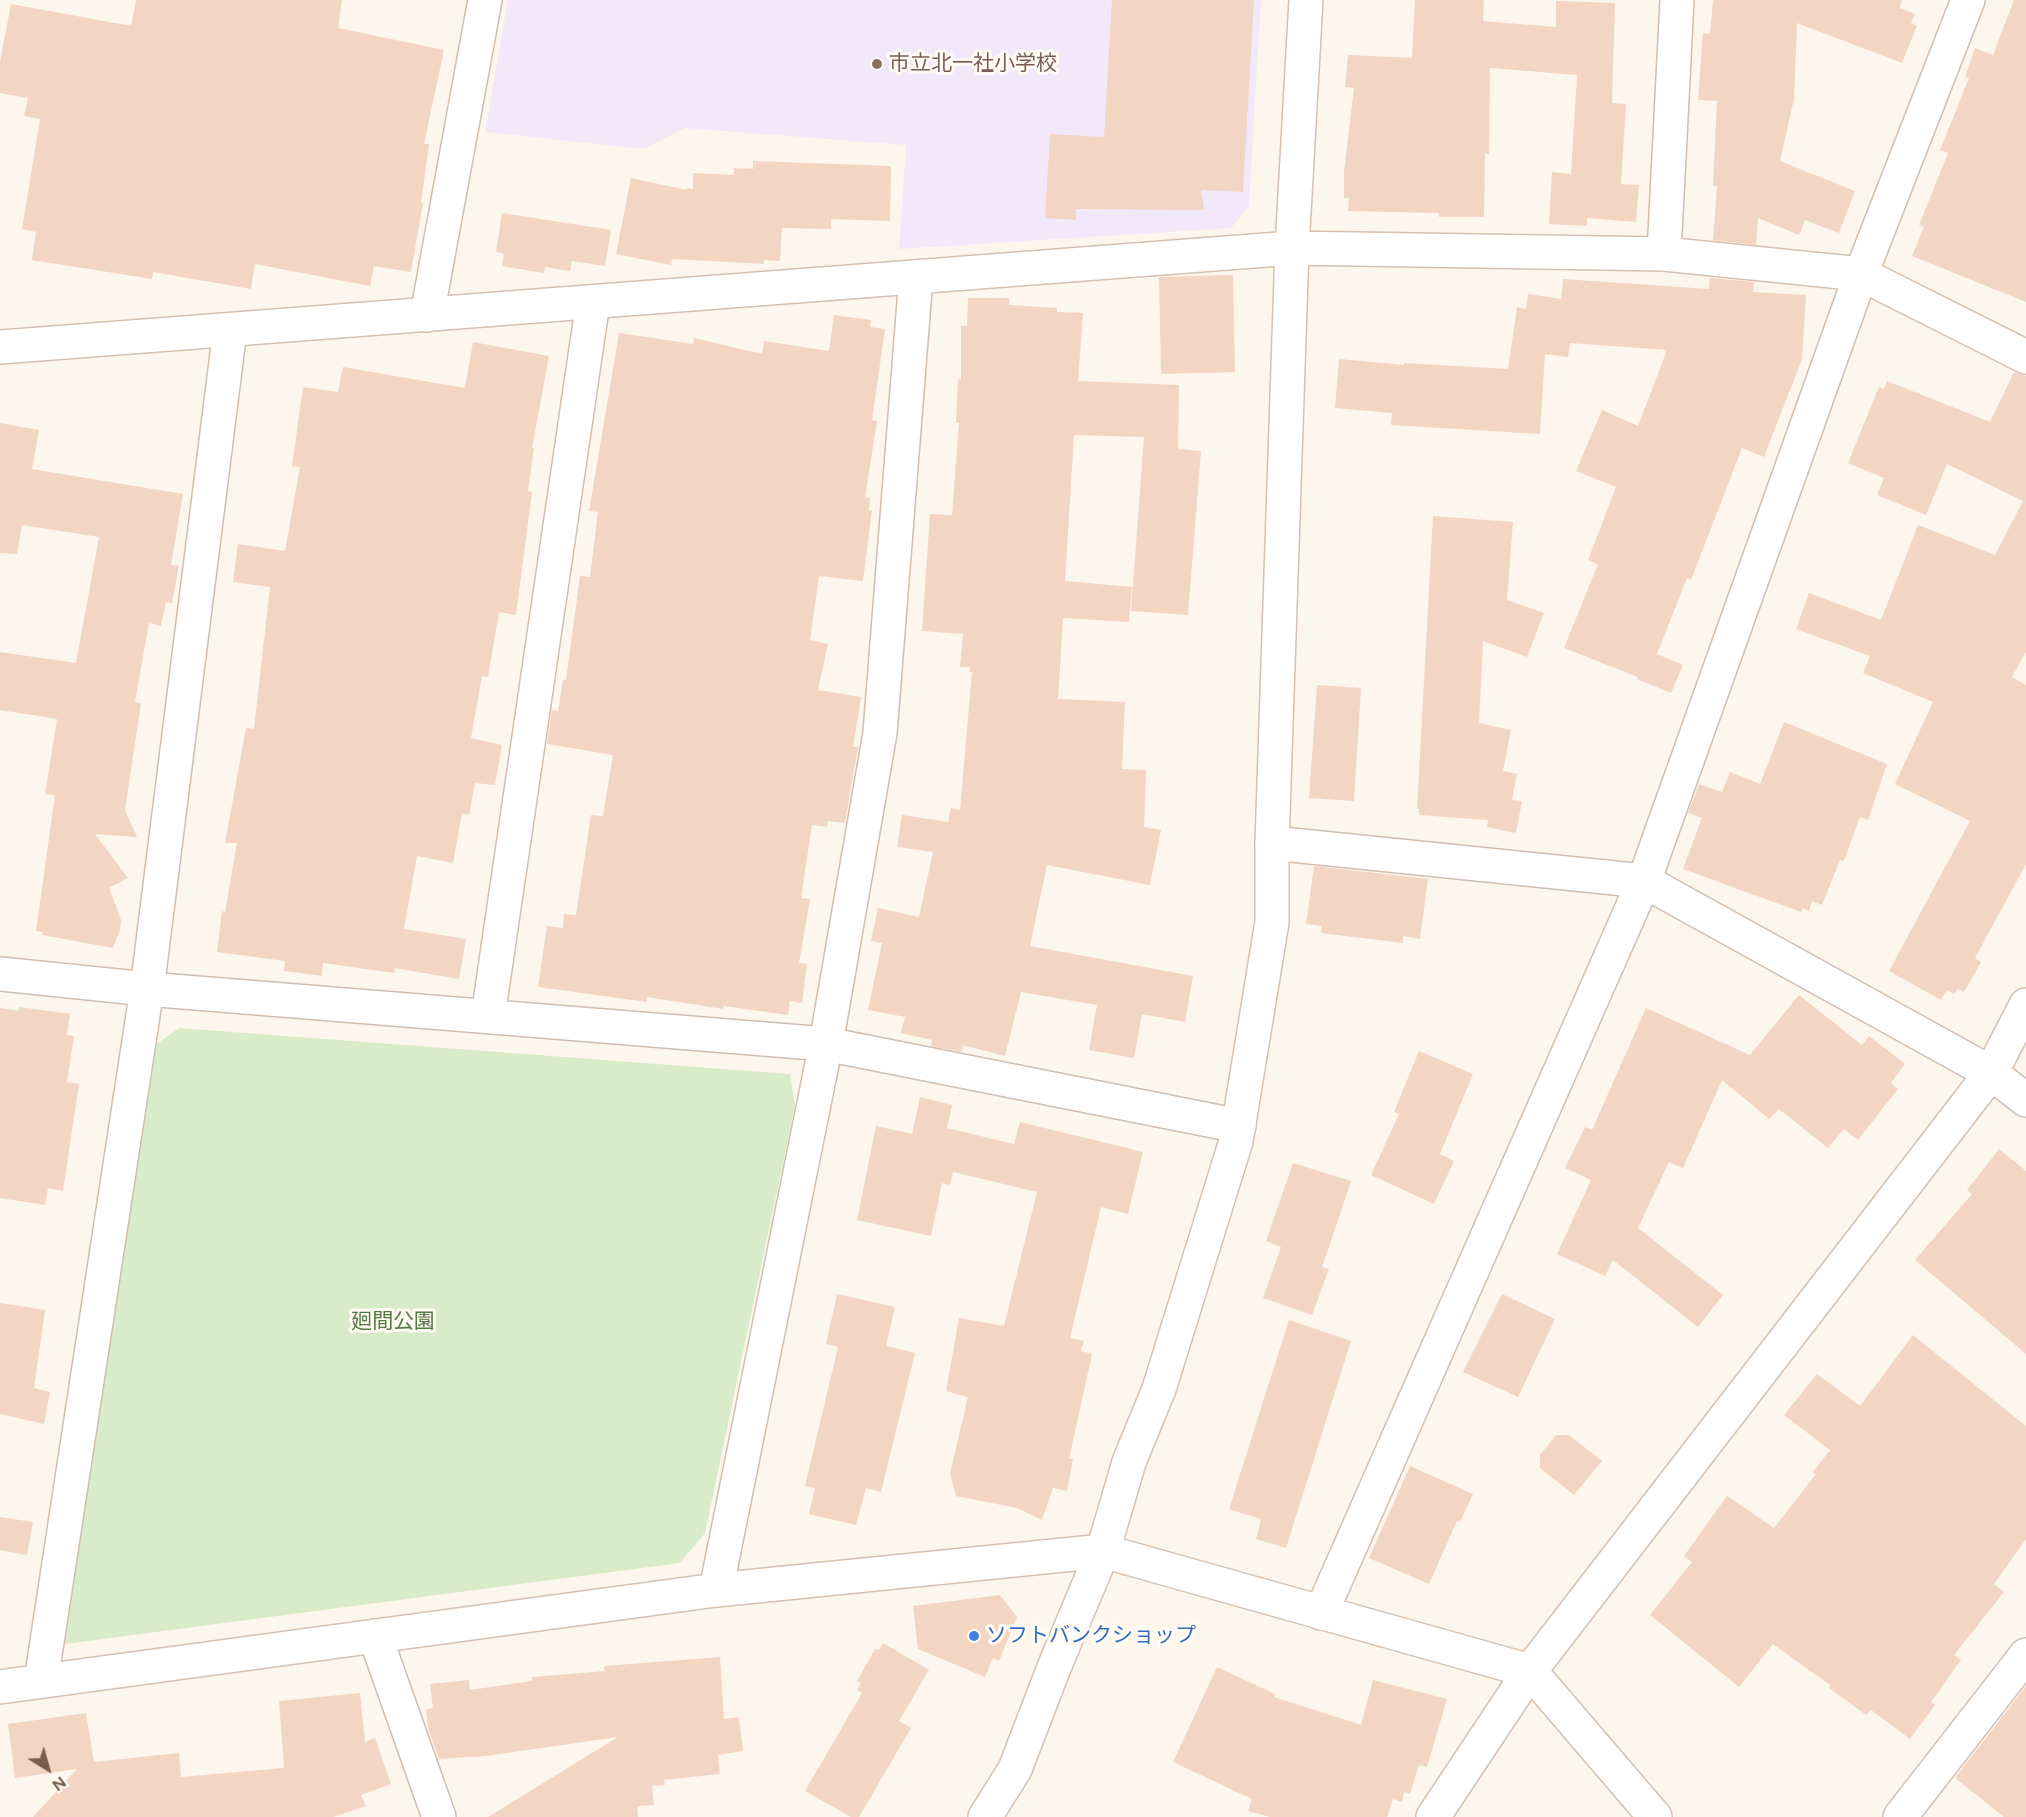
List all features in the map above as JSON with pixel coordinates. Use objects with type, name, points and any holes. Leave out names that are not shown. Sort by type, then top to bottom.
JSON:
[{"type":"street","points":[[427,315],[485,0]]},
{"type":"street","points":[[985,1817],[1015,1769],[1055,1665],[1103,1551],[1129,1462],[1159,1389],[1239,1126],[1272,922],[1272,843],[1292,248],[1306,0]]},
{"type":"street","points":[[1664,254],[1677,0]]},
{"type":"street","points":[[1321,1612],[1644,881],[1861,274],[1968,0]]},
{"type":"street","points":[[0,347],[1292,248],[1664,254],[1861,274],[2026,357]]},
{"type":"street","points":[[716,1590],[826,1044],[880,733],[916,277]]},
{"type":"street","points":[[488,1016],[593,302]]},
{"type":"street","points":[[41,1681],[147,989],[230,330]]},
{"type":"street","points":[[1272,843],[1644,881],[1990,1073],[2026,1100]]},
{"type":"street","points":[[0,974],[147,989],[826,1044],[1239,1126]]},
{"type":"street","points":[[1432,1817],[1530,1671],[1990,1073],[2026,1005]]},
{"type":"street","points":[[0,1687],[716,1590],[1103,1551],[1530,1671],[1655,1817]]},
{"type":"street","points":[[375,1636],[439,1817]]},
{"type":"street","points":[[1900,1817],[2026,1655]]},
{"type":"shaded area","name":"市立北一社小学校","points":[[508,0],[1261,0],[1249,206],[1231,228],[899,249],[906,145],[685,128],[644,149],[485,132]]},
{"type":"green space","name":"廻間公園","points":[[179,1028],[790,1074],[795,1106],[705,1533],[680,1563],[65,1644],[151,1048]]},
{"type":"building","points":[[136,0],[342,0],[338,28],[444,50],[424,144],[429,144],[421,203],[423,203],[411,272],[374,266],[370,286],[255,264],[251,289],[153,272],[152,279],[32,260],[36,232],[22,229],[40,119],[24,116],[28,98],[0,93],[0,62],[11,4],[131,26]]},
{"type":"building","points":[[1112,0],[1254,0],[1243,192],[1201,190],[1204,210],[1076,209],[1076,220],[1045,218],[1050,134],[1104,137]]},
{"type":"building","points":[[1415,0],[1484,0],[1483,21],[1556,27],[1556,1],[1615,3],[1612,103],[1626,104],[1621,184],[1639,185],[1636,222],[1587,218],[1587,226],[1549,224],[1552,172],[1571,174],[1577,75],[1490,68],[1489,154],[1485,154],[1484,217],[1439,217],[1439,213],[1348,211],[1349,198],[1344,198],[1344,172],[1354,88],[1345,87],[1348,55],[1412,58]]},
{"type":"building","points":[[1713,0],[1902,0],[1899,8],[1915,14],[1911,23],[1917,26],[1902,63],[1797,23],[1794,99],[1780,161],[1855,191],[1839,233],[1805,220],[1799,235],[1758,218],[1756,245],[1713,240],[1717,186],[1713,186],[1717,101],[1698,100],[1703,33],[1710,34]]},
{"type":"building","points":[[2014,0],[2026,0],[2026,302],[1912,256],[1924,227],[1919,225],[1948,153],[1940,150],[1969,78],[1965,77],[1975,48],[1993,55]]},
{"type":"building","points":[[753,161],[891,166],[890,221],[831,219],[831,229],[782,228],[780,261],[764,260],[764,264],[672,259],[671,265],[616,254],[631,178],[687,190],[687,188],[693,189],[693,173],[734,175],[734,168],[753,169]]},
{"type":"building","points":[[502,213],[611,230],[605,266],[572,261],[570,271],[545,267],[544,273],[502,266],[504,254],[496,252]]},
{"type":"building","points":[[1233,275],[1235,372],[1161,374],[1159,277]]},
{"type":"building","points":[[1710,278],[1754,282],[1753,292],[1806,295],[1802,359],[1764,457],[1742,448],[1691,580],[1687,578],[1657,654],[1683,665],[1671,693],[1637,679],[1638,677],[1564,648],[1598,564],[1588,560],[1616,487],[1576,471],[1602,410],[1638,426],[1667,350],[1570,343],[1568,357],[1545,354],[1540,434],[1391,425],[1392,413],[1335,408],[1339,359],[1404,365],[1404,363],[1508,369],[1517,307],[1526,309],[1528,294],[1561,299],[1563,279],[1709,289]]},
{"type":"building","points":[[968,298],[1009,298],[1009,305],[1057,308],[1057,312],[1083,313],[1078,381],[1179,385],[1178,449],[1201,451],[1188,615],[1131,611],[1144,437],[1074,435],[1065,581],[1132,587],[1129,622],[1063,618],[1058,699],[1125,702],[1122,769],[1146,770],[1144,827],[1161,830],[1150,885],[1047,865],[1030,946],[1193,976],[1185,1022],[1142,1014],[1134,1058],[1089,1050],[1097,1005],[1021,992],[1005,1056],[963,1045],[962,1052],[931,1046],[932,1040],[901,1033],[905,1017],[868,1010],[882,943],[871,941],[878,908],[919,917],[933,852],[897,847],[902,815],[948,822],[951,808],[960,810],[972,672],[970,672],[970,667],[960,667],[963,634],[922,631],[930,514],[952,515],[959,423],[956,423],[958,379],[961,380],[961,326],[967,326]]},
{"type":"building","points":[[834,315],[871,320],[870,327],[885,329],[872,420],[877,421],[865,497],[870,498],[869,510],[872,510],[863,581],[819,576],[810,640],[828,644],[818,690],[861,697],[853,747],[858,747],[845,823],[828,821],[827,827],[812,825],[801,898],[810,899],[799,963],[807,964],[802,1003],[790,1001],[788,1015],[724,1006],[723,1009],[647,997],[647,1002],[538,987],[547,926],[563,928],[564,914],[576,915],[591,815],[603,816],[613,755],[547,744],[552,710],[558,711],[563,680],[566,680],[580,576],[590,577],[598,512],[589,511],[619,333],[693,344],[694,338],[762,354],[764,341],[829,351]]},
{"type":"building","points":[[473,342],[549,356],[532,448],[534,448],[528,491],[532,492],[516,615],[499,612],[488,677],[482,676],[471,738],[502,745],[495,785],[475,783],[469,815],[462,813],[453,863],[417,856],[404,929],[466,939],[459,979],[395,968],[394,973],[323,963],[322,976],[284,971],[285,961],[217,952],[222,911],[225,912],[237,843],[225,843],[246,728],[254,729],[270,587],[233,582],[238,544],[285,551],[300,467],[292,466],[303,387],[338,392],[343,367],[465,388]]},
{"type":"building","points":[[2014,372],[2026,376],[2026,652],[2012,677],[2026,685],[2026,864],[1975,958],[1981,962],[1964,992],[1958,989],[1954,994],[1947,990],[1941,1000],[1889,971],[1970,821],[1895,784],[1933,702],[1863,673],[1870,656],[1796,629],[1809,593],[1881,620],[1918,525],[1995,555],[2023,501],[1947,464],[1926,515],[1877,495],[1884,478],[1848,463],[1879,387],[1884,389],[1887,381],[1990,422]]},
{"type":"building","points":[[0,423],[39,430],[32,469],[183,494],[171,565],[179,566],[172,603],[166,602],[161,626],[149,623],[135,702],[141,703],[125,810],[137,837],[95,834],[128,878],[109,888],[121,920],[113,948],[42,935],[43,932],[36,931],[55,795],[45,794],[57,719],[0,710],[0,652],[76,663],[99,537],[22,525],[17,554],[0,553]]},
{"type":"building","points":[[1433,516],[1513,522],[1507,600],[1544,613],[1527,657],[1483,641],[1479,723],[1511,730],[1503,771],[1517,774],[1512,800],[1522,801],[1516,833],[1487,827],[1488,820],[1419,815],[1419,809],[1417,809]]},
{"type":"building","points":[[1317,685],[1361,688],[1354,801],[1309,798]]},
{"type":"building","points":[[1784,722],[1887,764],[1868,820],[1860,817],[1844,861],[1840,860],[1822,905],[1812,901],[1809,911],[1803,908],[1801,912],[1683,869],[1702,818],[1688,813],[1699,784],[1722,792],[1730,772],[1760,784]]},
{"type":"building","points":[[1314,866],[1428,879],[1420,939],[1403,936],[1403,943],[1321,933],[1322,926],[1306,924]]},
{"type":"building","points":[[1799,995],[1862,1045],[1869,1036],[1905,1064],[1891,1083],[1898,1089],[1858,1140],[1844,1129],[1828,1148],[1779,1109],[1769,1119],[1722,1080],[1683,1168],[1669,1162],[1638,1228],[1723,1295],[1698,1327],[1613,1260],[1605,1276],[1557,1254],[1591,1180],[1565,1168],[1585,1127],[1592,1130],[1646,1008],[1750,1055]]},
{"type":"building","points":[[19,1007],[70,1014],[67,1035],[74,1036],[67,1082],[79,1084],[63,1191],[48,1188],[45,1205],[0,1198],[0,1008],[19,1011]]},
{"type":"building","points":[[1419,1051],[1473,1074],[1440,1154],[1454,1161],[1434,1204],[1371,1175],[1399,1114],[1394,1112]]},
{"type":"building","points":[[920,1097],[952,1105],[947,1128],[1014,1144],[1020,1122],[1143,1152],[1128,1214],[1101,1207],[1070,1338],[1084,1341],[1081,1351],[1092,1354],[1069,1459],[1073,1459],[1067,1491],[1053,1488],[1042,1520],[1017,1508],[956,1496],[950,1473],[968,1397],[946,1391],[959,1318],[1004,1326],[1037,1192],[953,1172],[950,1185],[942,1183],[931,1236],[857,1220],[876,1126],[912,1134]]},
{"type":"building","points":[[1999,1149],[2026,1171],[2026,1354],[1915,1260],[1972,1194],[1967,1190]]},
{"type":"building","points":[[1293,1163],[1351,1181],[1322,1267],[1329,1269],[1312,1315],[1263,1298],[1281,1247],[1266,1241]]},
{"type":"building","points":[[837,1294],[895,1307],[886,1346],[915,1353],[881,1492],[866,1488],[856,1525],[809,1514],[815,1488],[805,1486],[838,1347],[826,1344]]},
{"type":"building","points":[[1502,1294],[1555,1319],[1518,1397],[1463,1372]]},
{"type":"building","points":[[0,1303],[45,1310],[34,1388],[50,1392],[44,1424],[0,1414]]},
{"type":"building","points":[[1289,1320],[1351,1341],[1286,1548],[1256,1539],[1261,1519],[1229,1509]]},
{"type":"building","points":[[1913,1335],[2026,1426],[2026,1539],[1994,1584],[2004,1592],[1954,1655],[1961,1660],[1931,1702],[1935,1705],[1910,1739],[1871,1710],[1866,1715],[1829,1688],[1830,1685],[1773,1644],[1739,1687],[1650,1615],[1692,1562],[1684,1556],[1727,1496],[1774,1528],[1816,1474],[1813,1472],[1830,1450],[1784,1415],[1817,1374],[1860,1406]]},
{"type":"building","points":[[1556,1435],[1569,1435],[1602,1461],[1574,1495],[1540,1468],[1540,1455]]},
{"type":"building","points":[[1410,1466],[1473,1494],[1460,1522],[1457,1521],[1429,1584],[1369,1558]]},
{"type":"building","points":[[0,1517],[33,1522],[27,1555],[0,1550]]},
{"type":"building","points":[[1000,1595],[1017,1617],[999,1661],[993,1658],[985,1677],[918,1649],[913,1606]]},
{"type":"building","points":[[883,1643],[929,1670],[899,1721],[911,1728],[859,1817],[851,1817],[805,1791],[862,1693],[857,1690],[861,1683],[857,1681],[875,1649],[879,1650]]},
{"type":"building","points":[[720,1657],[724,1719],[739,1717],[743,1751],[718,1755],[720,1774],[664,1780],[665,1785],[652,1786],[654,1805],[637,1806],[638,1817],[488,1817],[618,1737],[486,1756],[439,1759],[428,1728],[426,1709],[433,1708],[430,1684],[469,1680],[470,1690],[532,1681],[532,1677],[605,1671],[604,1666]]},
{"type":"building","points":[[1217,1667],[1275,1694],[1274,1697],[1361,1725],[1373,1680],[1447,1699],[1427,1767],[1419,1765],[1410,1794],[1404,1792],[1402,1802],[1393,1799],[1387,1817],[1270,1817],[1248,1811],[1252,1799],[1173,1762]]},
{"type":"building","points":[[2026,1686],[2026,1817],[2004,1817],[1955,1778]]},
{"type":"building","points":[[360,1693],[365,1742],[375,1738],[391,1784],[361,1795],[366,1806],[333,1817],[33,1817],[77,1769],[15,1778],[8,1724],[86,1713],[94,1762],[179,1753],[181,1777],[284,1768],[279,1701]]},
{"type":"place","name":"市立北一社小学校","points":[[877,64]]},
{"type":"place","name":"ソフトバンクショップ","points":[[974,1636]]}]
